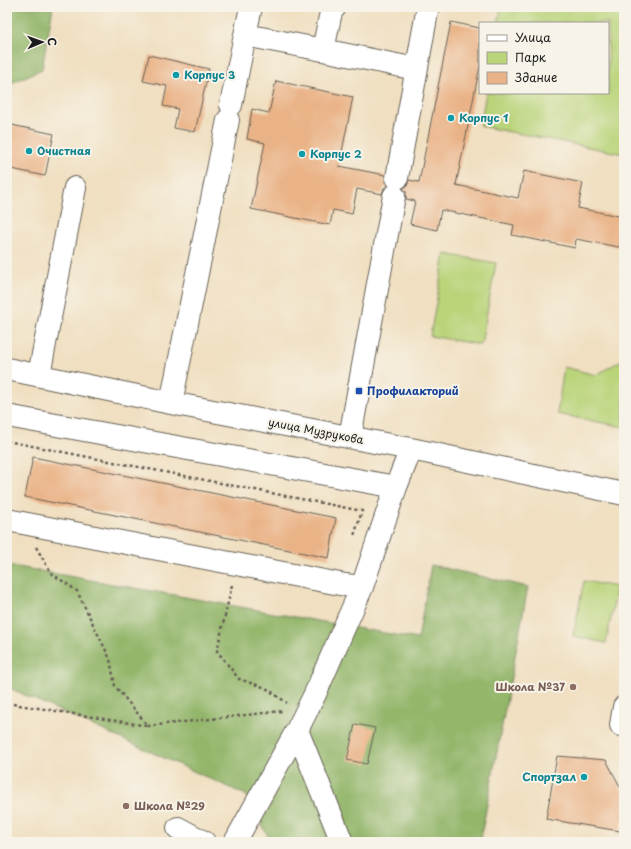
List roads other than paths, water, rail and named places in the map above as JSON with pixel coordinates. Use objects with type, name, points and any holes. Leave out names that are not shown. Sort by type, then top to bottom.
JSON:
[{"type":"street","points":[[171,403],[251,7]]},
{"type":"street","points":[[323,50],[331,12],[335,7]]},
{"type":"street","points":[[350,437],[427,7]]},
{"type":"street","points":[[245,35],[416,69]]},
{"type":"street","points":[[39,375],[75,188]]},
{"type":"street","name":"улица Музрукова","points":[[7,369],[171,403],[411,449],[624,494]]},
{"type":"street","points":[[7,416],[396,487]]},
{"type":"street","points":[[235,842],[300,717],[362,587],[396,487],[411,449]]},
{"type":"street","points":[[15,521],[345,585],[362,587]]},
{"type":"street","points":[[300,717],[342,842]]},
{"type":"street","points":[[178,828],[204,842]]},
{"type":"place","name":"Корпус 3","points":[[176,75]]},
{"type":"place","name":"Корпус 1","points":[[451,118]]},
{"type":"place","name":"Очистная","points":[[29,151]]},
{"type":"place","name":"Корпус 2","points":[[302,154]]},
{"type":"place","name":"Профилакторий","points":[[359,391]]},
{"type":"place","name":"Школа №37","points":[[573,687]]},
{"type":"place","name":"Спортзал","points":[[584,777]]},
{"type":"place","name":"Школа №29","points":[[126,806]]}]
